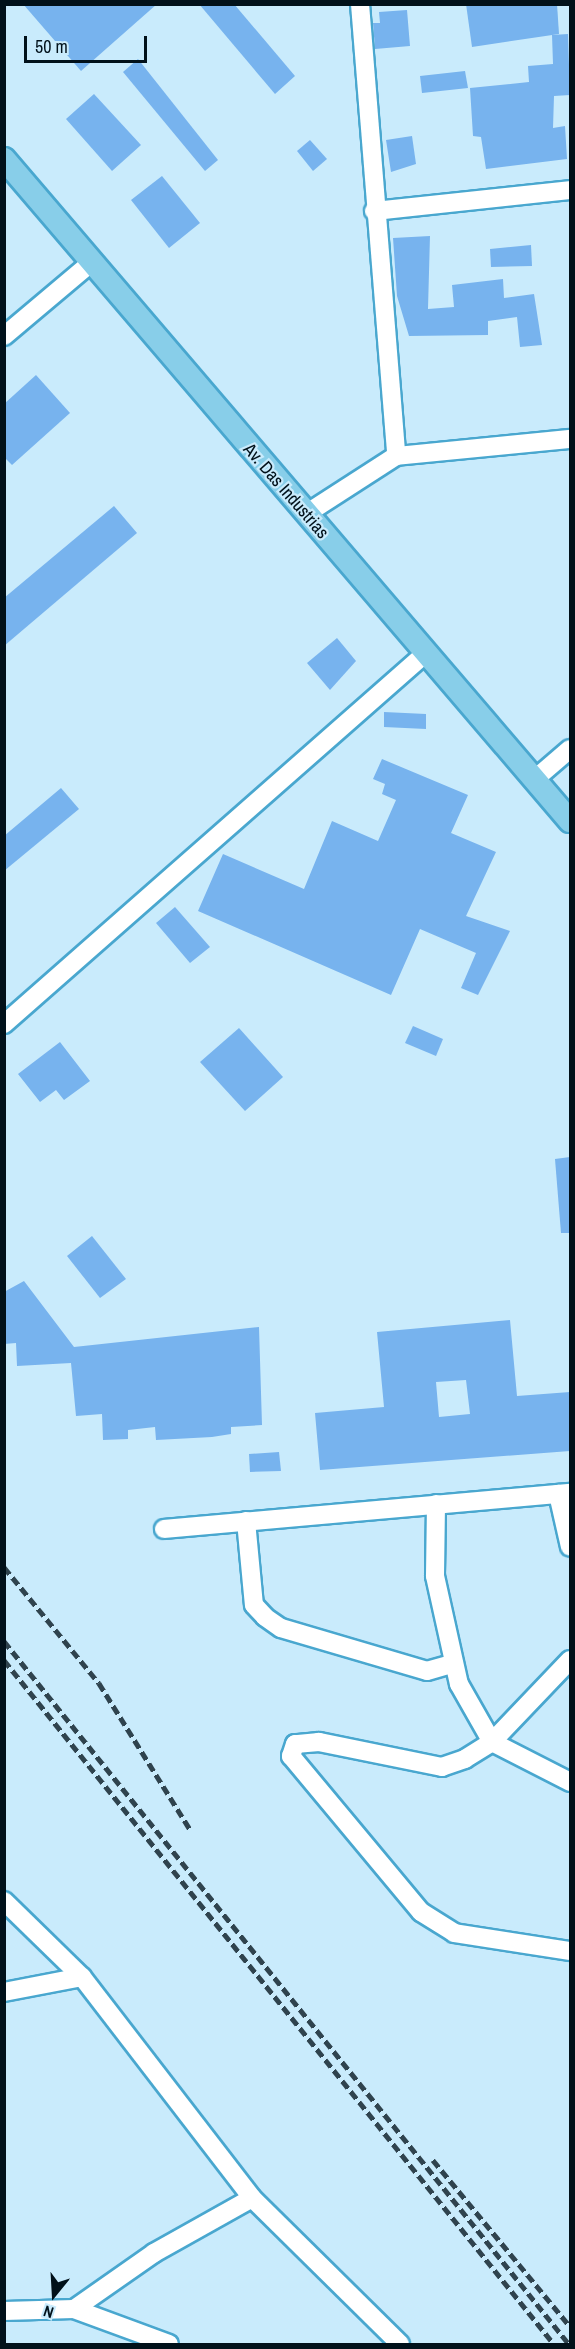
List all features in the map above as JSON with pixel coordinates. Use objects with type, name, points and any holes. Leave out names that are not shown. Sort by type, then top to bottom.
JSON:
[{"type":"main road","name":"Av. Das Industrias","points":[[4,159],[570,821]]},
{"type":"street","points":[[360,4],[374,211],[396,456]]},
{"type":"street","points":[[374,211],[570,190]]},
{"type":"street","points":[[4,336],[92,262]]},
{"type":"street","points":[[306,514],[396,456],[570,439]]},
{"type":"street","points":[[4,1024],[427,652]]},
{"type":"street","points":[[535,779],[570,748]]},
{"type":"street","points":[[164,1529],[564,1493],[570,1547]]},
{"type":"street","points":[[436,1504],[435,1576],[451,1664],[492,1742],[570,1782]]},
{"type":"street","points":[[246,1521],[254,1605],[273,1622],[427,1671],[451,1664]]},
{"type":"street","points":[[570,1660],[492,1742],[441,1767],[319,1742],[295,1744],[291,1756],[421,1912],[454,1933],[570,1951]]},
{"type":"street","points":[[4,1901],[82,1977],[252,2198],[396,2343]]},
{"type":"street","points":[[4,1992],[82,1977]]},
{"type":"street","points":[[74,2309],[154,2253],[252,2198]]},
{"type":"street","points":[[4,2311],[74,2309],[169,2344]]},
{"type":"building","points":[[23,4],[157,4],[81,71]]},
{"type":"building","points":[[199,4],[234,4],[295,76],[275,94]]},
{"type":"building","points":[[466,4],[557,4],[559,34],[472,47]]},
{"type":"building","points":[[407,10],[410,46],[375,49],[373,23],[380,23],[379,12]]},
{"type":"building","points":[[568,34],[570,95],[554,96],[553,128],[565,126],[567,159],[486,169],[481,137],[473,136],[470,88],[529,82],[528,66],[553,64],[552,35]]},
{"type":"building","points":[[138,59],[218,160],[205,171],[123,72]]},
{"type":"building","points":[[465,71],[468,88],[422,93],[420,76]]},
{"type":"building","points":[[94,94],[141,145],[112,171],[66,119]]},
{"type":"building","points":[[412,136],[416,164],[391,172],[386,140]]},
{"type":"building","points":[[310,140],[327,159],[313,171],[297,151]]},
{"type":"building","points":[[162,176],[200,223],[169,248],[131,200]]},
{"type":"building","points":[[430,236],[428,309],[454,307],[452,285],[503,279],[504,298],[534,294],[542,345],[520,347],[517,317],[488,321],[488,335],[409,336],[397,296],[393,238]]},
{"type":"building","points":[[531,245],[532,266],[491,267],[490,249]]},
{"type":"building","points":[[36,375],[70,413],[12,465],[4,457],[4,404]]},
{"type":"building","points":[[114,506],[137,533],[4,646],[4,598]]},
{"type":"building","points":[[337,638],[356,661],[330,690],[307,663]]},
{"type":"building","points":[[384,712],[426,714],[426,729],[384,727]]},
{"type":"building","points":[[382,759],[468,795],[451,833],[496,852],[466,916],[510,931],[478,995],[461,988],[476,953],[420,929],[391,995],[198,911],[223,854],[304,889],[332,821],[378,841],[396,800],[382,794],[385,784],[373,779]]},
{"type":"building","points":[[61,788],[79,809],[4,871],[4,836]]},
{"type":"building","points":[[175,907],[210,947],[190,963],[156,923]]},
{"type":"building","points":[[413,1026],[443,1039],[436,1056],[405,1043]]},
{"type":"building","points":[[239,1028],[283,1077],[245,1111],[200,1062]]},
{"type":"building","points":[[60,1042],[90,1081],[64,1100],[56,1090],[40,1102],[18,1074]]},
{"type":"building","points":[[570,1157],[570,1233],[561,1233],[555,1159]]},
{"type":"building","points":[[92,1236],[126,1279],[100,1298],[67,1256]]},
{"type":"building","points":[[24,1281],[74,1347],[259,1327],[262,1425],[231,1427],[231,1434],[212,1437],[156,1440],[155,1427],[128,1430],[128,1439],[103,1440],[102,1414],[76,1416],[71,1363],[17,1366],[16,1343],[4,1344],[4,1292]]},
{"type":"building","points":[[510,1320],[517,1396],[570,1392],[570,1451],[320,1470],[315,1413],[384,1407],[377,1332]],"holes":[[[466,1380],[470,1414],[439,1417],[436,1382]]]},
{"type":"building","points":[[279,1452],[281,1471],[250,1472],[249,1454]]},
{"type":"railway","points":[[4,1567],[99,1683],[190,1829]]},
{"type":"railway","points":[[4,1641],[569,2344]]},
{"type":"railway","points":[[4,1660],[554,2344]]},
{"type":"railway","points":[[433,2160],[570,2326]]}]
